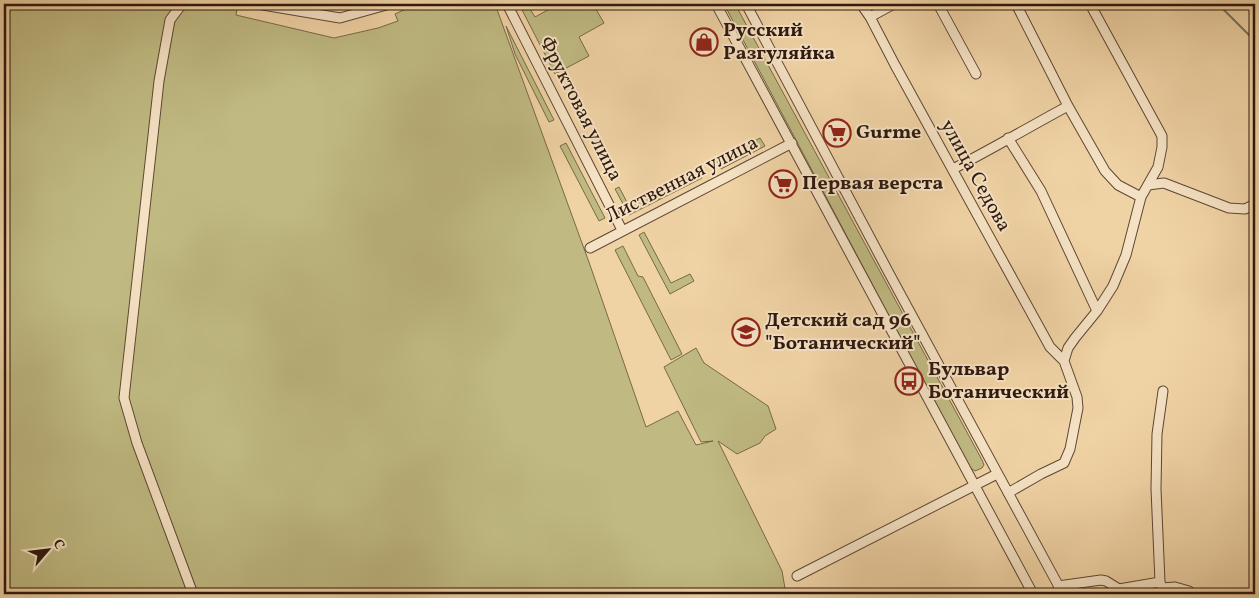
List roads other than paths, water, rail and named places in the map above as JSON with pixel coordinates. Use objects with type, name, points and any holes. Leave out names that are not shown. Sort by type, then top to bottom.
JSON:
[{"type":"street","points":[[182,4],[170,20],[159,82],[124,398],[137,443],[193,594]]},
{"type":"street","points":[[257,4],[286,7],[340,18],[385,5]]},
{"type":"street","name":"Фруктовая улица","points":[[507,4],[622,230]]},
{"type":"street","points":[[716,4],[1033,594]]},
{"type":"street","points":[[746,4],[1063,594]]},
{"type":"street","name":"улица Седова","points":[[861,4],[870,17],[1050,347],[1064,361]]},
{"type":"street","points":[[870,17],[894,4]]},
{"type":"street","points":[[938,4],[976,74]]},
{"type":"street","points":[[1016,4],[1068,106],[1105,171],[1113,181],[1124,189],[1141,197]]},
{"type":"street","points":[[1008,493],[1064,463],[1074,430],[1078,408],[1077,397],[1064,361],[1068,348],[1097,311],[1113,286],[1126,255],[1141,197],[1158,167],[1162,147],[1162,136],[1090,4]]},
{"type":"street","points":[[953,169],[1068,106]]},
{"type":"street","points":[[1008,138],[1041,191],[1097,311]]},
{"type":"street","name":"Лиственная улица","points":[[590,248],[792,143]]},
{"type":"street","points":[[1148,185],[1164,184],[1228,208],[1245,209],[1255,204]]},
{"type":"street","points":[[1162,391],[1157,434],[1156,489],[1160,582],[1162,588],[1175,587],[1189,591],[1190,594]]},
{"type":"street","points":[[797,576],[997,474]]},
{"type":"street","points":[[1058,586],[1101,580],[1119,589],[1160,582]]},
{"type":"waterway","points":[[1218,4],[1255,39]]},
{"type":"place","name":"Русский Разгуляйка","points":[[704,42]]},
{"type":"place","name":"Gurme","points":[[837,133]]},
{"type":"place","name":"Первая верста","points":[[783,184]]},
{"type":"place","name":"Детский сад 96 \"Ботанический\"","points":[[746,332]]},
{"type":"place","name":"Бульвар Ботанический","points":[[909,381]]}]
